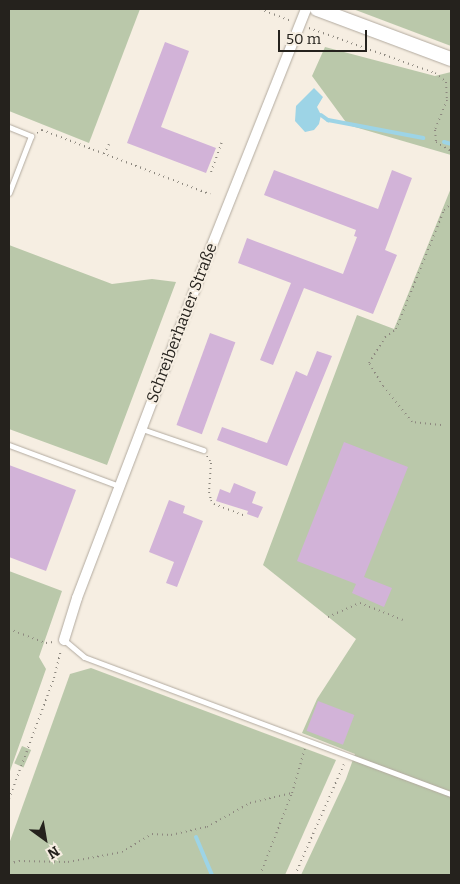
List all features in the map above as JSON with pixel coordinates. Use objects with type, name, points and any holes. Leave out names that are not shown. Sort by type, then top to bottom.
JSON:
[{"type":"main road","points":[[317,9],[451,59]]},
{"type":"street","name":"Schreiberhauer Straße","points":[[64,640],[77,598],[306,9]]},
{"type":"lane","points":[[9,127],[31,136],[9,193]]},
{"type":"lane","points":[[142,429],[203,450]]},
{"type":"lane","points":[[9,445],[120,487]]},
{"type":"lane","points":[[64,640],[84,657],[307,742],[348,755],[451,794]]},
{"type":"path","points":[[260,9],[434,73],[446,82],[447,100],[435,130],[436,142],[451,151]]},
{"type":"path","points":[[31,136],[42,130],[210,194]]},
{"type":"path","points":[[211,172],[222,141]]},
{"type":"path","points":[[104,154],[110,144]]},
{"type":"path","points":[[441,425],[412,422],[383,386],[369,363],[385,337],[396,329],[444,210],[451,204]]},
{"type":"path","points":[[203,450],[211,463],[209,492],[211,500],[246,516]]},
{"type":"path","points":[[328,617],[360,603],[403,620]]},
{"type":"path","points":[[9,629],[46,643],[64,640],[54,678],[9,799]]},
{"type":"path","points":[[260,875],[292,793],[307,742]]},
{"type":"path","points":[[295,875],[348,755]]},
{"type":"path","points":[[9,864],[18,861],[68,862],[122,852],[152,834],[171,835],[207,827],[250,803],[292,793]]},
{"type":"green space","points":[[9,9],[140,9],[89,143],[9,111]]},
{"type":"green space","points":[[353,9],[451,9],[451,46]]},
{"type":"green space","points":[[325,47],[435,76],[451,72],[451,155],[348,125],[312,76]]},
{"type":"green space","points":[[451,188],[451,875],[301,875],[346,779],[355,754],[302,733],[317,699],[356,639],[263,565],[357,315],[394,329]]},
{"type":"green space","points":[[9,245],[112,284],[152,279],[176,282],[107,465],[9,429]]},
{"type":"green space","points":[[9,571],[62,591],[39,657],[46,669],[9,774]]},
{"type":"green space","points":[[91,668],[336,760],[285,875],[9,875],[9,844],[70,674]]},
{"type":"green space","points":[[22,746],[31,750],[23,767],[14,763]]},
{"type":"water","points":[[314,88],[323,97],[317,107],[321,115],[319,124],[314,130],[305,132],[295,121],[296,106]]},
{"type":"building","points":[[165,42],[189,51],[161,127],[216,148],[206,173],[127,143]]},
{"type":"building","points":[[274,170],[378,209],[392,170],[412,178],[385,250],[397,255],[373,314],[304,288],[273,365],[260,360],[291,283],[238,263],[247,238],[343,274],[357,237],[354,236],[356,230],[264,195]]},
{"type":"building","points":[[210,333],[235,342],[202,434],[176,425]]},
{"type":"building","points":[[317,351],[332,356],[287,466],[217,440],[222,427],[267,443],[296,371],[307,376]]},
{"type":"building","points":[[344,442],[408,467],[364,577],[392,588],[384,607],[352,593],[356,584],[297,561]]},
{"type":"building","points":[[9,465],[76,490],[46,571],[9,557]]},
{"type":"building","points":[[234,483],[256,492],[252,503],[263,507],[258,518],[247,514],[248,511],[216,501],[220,489],[230,493]]},
{"type":"building","points":[[169,500],[185,506],[183,513],[203,521],[177,587],[166,583],[174,562],[149,552]]},
{"type":"building","points":[[318,701],[354,715],[343,745],[307,731]]},
{"type":"waterway","points":[[321,115],[328,120],[423,138]]},
{"type":"waterway","points":[[444,142],[451,144]]},
{"type":"waterway","points":[[196,837],[212,875]]}]
